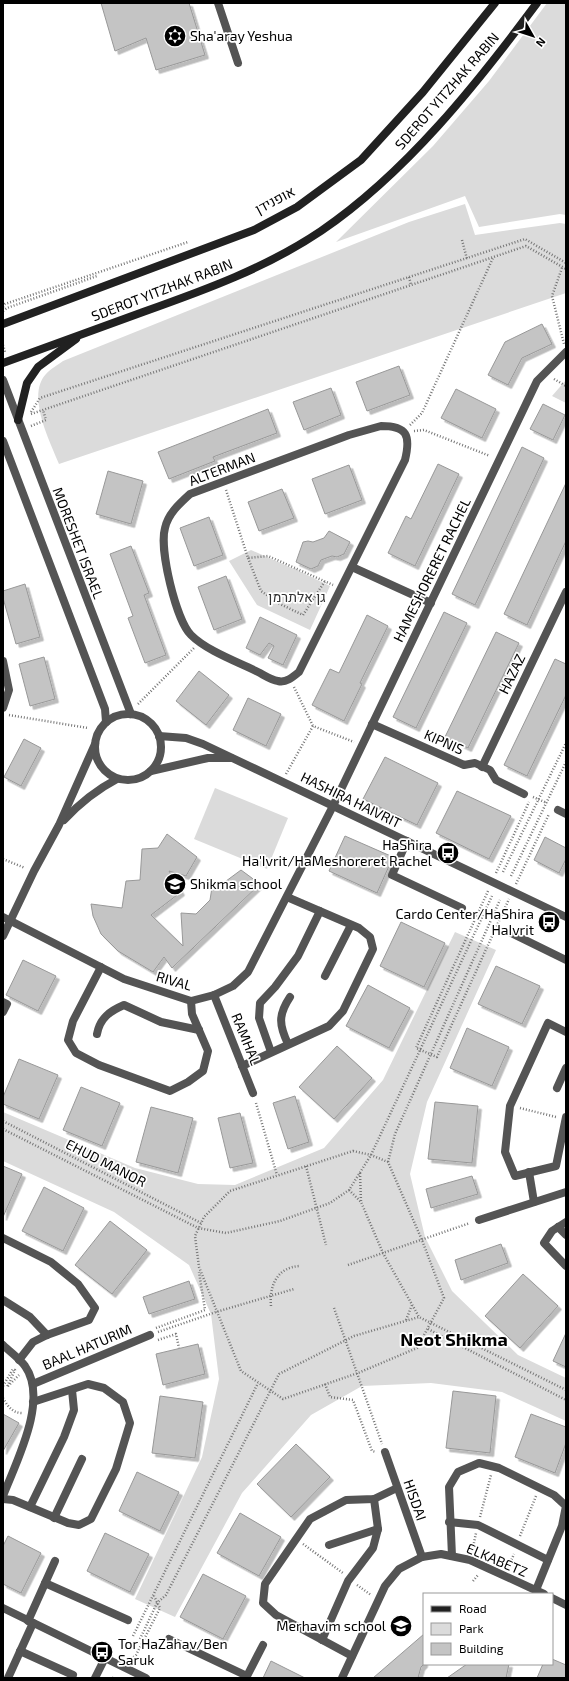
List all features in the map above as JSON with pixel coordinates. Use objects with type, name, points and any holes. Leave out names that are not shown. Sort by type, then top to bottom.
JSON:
[{"type":"main road","name":"SDEROT YITZHAK RABIN","points":[[3,324],[254,230],[297,207],[361,160],[423,92],[495,3]]},
{"type":"main road","name":"SDEROT YITZHAK RABIN","points":[[3,363],[220,284],[274,259],[321,230],[385,179],[424,142],[503,48],[537,3]]},
{"type":"main road","points":[[18,420],[27,383],[38,367],[84,333]]},
{"type":"street","points":[[218,3],[238,63]]},
{"type":"street","name":"HAMESHORERET RACHEL","points":[[333,806],[537,381],[566,351]]},
{"type":"street","name":"MORESHET ISRAEL","points":[[3,380],[131,714]]},
{"type":"street","name":"ALTERMAN","points":[[290,680],[278,681],[200,642],[190,635],[184,624],[166,568],[163,549],[165,528],[174,508],[190,494],[348,435],[381,426],[396,426],[404,432]]},
{"type":"street","points":[[290,680],[299,672],[405,460],[408,447],[404,432]]},
{"type":"street","points":[[3,442],[105,709],[106,722]]},
{"type":"street","points":[[352,567],[431,603]]},
{"type":"street","name":"HAZAZ","points":[[482,767],[566,592]]},
{"type":"street","points":[[3,661],[9,690],[3,708]]},
{"type":"street","points":[[3,936],[7,919],[59,826],[100,730],[106,722],[122,715],[131,714],[140,716],[148,721],[159,736],[161,745],[160,755],[151,771],[135,780],[117,779],[100,788],[80,803],[59,826]]},
{"type":"street","name":"KIPNIS","points":[[372,724],[464,765],[475,763],[482,767]]},
{"type":"street","name":"HASHIRA HAIVRIT","points":[[159,736],[186,738],[203,744],[566,918]]},
{"type":"street","points":[[95,744],[98,762],[103,769],[117,779]]},
{"type":"street","name":"HASHIRA HAIVRIT","points":[[151,771],[208,758],[233,758]]},
{"type":"street","points":[[482,767],[490,770],[496,780],[524,794]]},
{"type":"street","name":"RIVAL","points":[[7,919],[124,979],[191,1001],[214,995],[233,986],[248,972],[333,806]]},
{"type":"street","points":[[407,841],[392,875],[462,908]]},
{"type":"street","points":[[242,1066],[329,1026],[343,1011],[373,949],[370,937],[359,928],[287,896]]},
{"type":"street","points":[[271,1052],[259,1018],[260,1003],[275,987],[298,956],[320,911]]},
{"type":"street","points":[[326,976],[351,925]]},
{"type":"street","points":[[512,933],[566,960]]},
{"type":"street","points":[[101,967],[73,1021],[68,1040],[76,1053],[99,1065],[170,1091],[188,1082],[203,1071],[208,1051],[192,1014],[191,1001]]},
{"type":"street","name":"RAMHAL","points":[[214,995],[253,1093]]},
{"type":"street","points":[[288,1044],[280,1028],[282,1009],[290,997]]},
{"type":"street","points":[[3,1002],[7,1004],[3,1012]]},
{"type":"street","points":[[97,1034],[98,1026],[110,1011],[124,1005],[161,1022],[199,1030]]},
{"type":"street","points":[[566,1032],[548,1023],[510,1106],[505,1152],[515,1176],[556,1166],[566,1118]]},
{"type":"street","points":[[557,1088],[566,1068]]},
{"type":"street","points":[[529,1172],[534,1202]]},
{"type":"street","points":[[479,1220],[566,1192]]},
{"type":"street","points":[[566,1222],[552,1231],[544,1243],[566,1266]]},
{"type":"street","points":[[558,1227],[566,1235]]},
{"type":"street","points":[[3,1238],[51,1262],[78,1284],[95,1308],[89,1320],[47,1335],[33,1342],[19,1360]]},
{"type":"street","points":[[3,1300],[30,1317],[47,1335]]},
{"type":"street","name":"BAAL HATURIM","points":[[33,1384],[150,1335]]},
{"type":"street","points":[[3,1345],[26,1367],[33,1384],[32,1412],[26,1437],[3,1496]]},
{"type":"street","points":[[3,1499],[13,1500],[54,1518],[79,1525],[91,1519],[116,1469],[130,1423],[123,1402],[104,1388],[88,1384],[33,1402]]},
{"type":"street","points":[[30,1507],[64,1437],[74,1410],[72,1390]]},
{"type":"street","name":"HISDAI","points":[[385,1452],[422,1557]]},
{"type":"street","points":[[54,1518],[82,1459]]},
{"type":"street","points":[[452,1556],[449,1487],[458,1472],[479,1463],[493,1467],[540,1487],[554,1495],[566,1506],[562,1526],[536,1590]]},
{"type":"street","points":[[352,1656],[276,1615],[263,1603],[265,1584],[310,1519],[346,1500],[374,1499],[397,1488]]},
{"type":"street","points":[[322,1640],[350,1578],[373,1548],[378,1529],[374,1499]]},
{"type":"street","points":[[450,1522],[478,1525],[548,1560]]},
{"type":"street","points":[[329,1545],[378,1529]]},
{"type":"street","name":"ELKABETZ","points":[[342,1678],[385,1586],[399,1569],[422,1557],[441,1554],[470,1560],[542,1593]]},
{"type":"street","points":[[8,1678],[20,1651],[45,1583],[56,1561]]},
{"type":"street","points":[[45,1583],[128,1620]]},
{"type":"street","points":[[553,1598],[566,1605]]},
{"type":"street","points":[[3,1608],[146,1678]]},
{"type":"street","points":[[168,1639],[247,1677],[263,1645]]},
{"type":"street","points":[[20,1651],[73,1675]]},
{"type":"street","points":[[95,1678],[105,1658]]},
{"type":"path","points":[[462,240],[466,259]]},
{"type":"path","points":[[526,246],[30,414],[40,398],[525,240],[566,263]]},
{"type":"path","points":[[525,240],[526,246],[566,269]]},
{"type":"path","points":[[3,307],[5,304],[192,243],[57,290],[7,308],[3,311]]},
{"type":"path","points":[[404,432],[422,413],[493,258]]},
{"type":"path","points":[[562,268],[552,296],[566,351]]},
{"type":"path","points":[[409,277],[411,285]]},
{"type":"path","points":[[545,373],[566,386]]},
{"type":"path","points":[[21,429],[46,420],[43,410]]},
{"type":"path","points":[[404,432],[424,430],[500,460]]},
{"type":"path","points":[[224,481],[248,558],[261,591],[280,604],[304,615],[325,581]]},
{"type":"path","points":[[248,558],[268,556],[341,588]]},
{"type":"path","points":[[136,707],[200,642]]},
{"type":"path","points":[[290,680],[313,726],[362,745]]},
{"type":"path","points":[[3,714],[88,728]]},
{"type":"path","points":[[282,782],[313,726]]},
{"type":"path","points":[[503,872],[566,743]]},
{"type":"path","points":[[511,876],[566,762]]},
{"type":"path","points":[[524,794],[539,799],[553,807],[512,892],[437,1057],[431,1055],[416,1048],[532,797]]},
{"type":"path","points":[[3,859],[34,871]]},
{"type":"path","points":[[3,1129],[198,1228],[226,1233],[280,1221],[330,1202],[349,1190],[371,1155],[492,896]]},
{"type":"path","points":[[199,1267],[241,1371],[283,1399],[358,1373],[417,1348],[444,1298],[422,1240],[388,1162],[395,1134],[500,900]]},
{"type":"path","points":[[253,1093],[277,1175]]},
{"type":"path","points":[[510,1106],[566,1118]]},
{"type":"path","name":"EHUD MANOR","points":[[3,1121],[201,1223]]},
{"type":"path","points":[[179,1348],[176,1334],[153,1342],[149,1330],[205,1310],[194,1236],[204,1217],[230,1191],[353,1151],[371,1155],[388,1162]]},
{"type":"path","points":[[306,1166],[326,1245]]},
{"type":"path","points":[[360,1173],[361,1202],[383,1253],[420,1317],[566,1390]]},
{"type":"path","points":[[349,1190],[361,1202]]},
{"type":"path","points":[[348,1265],[479,1220]]},
{"type":"path","points":[[271,1306],[270,1297],[274,1283],[279,1275],[291,1266],[300,1266]]},
{"type":"path","points":[[150,1335],[216,1312],[294,1289]]},
{"type":"path","points":[[406,1320],[413,1305]]},
{"type":"path","points":[[325,1384],[330,1397],[353,1400],[372,1451],[385,1452],[334,1308]]},
{"type":"path","points":[[140,1639],[157,1603],[166,1595],[279,1374],[345,1340],[406,1320],[420,1317]]},
{"type":"path","points":[[428,1329],[566,1400]]},
{"type":"path","points":[[3,1386],[12,1369],[15,1370],[7,1387],[26,1367]]},
{"type":"path","points":[[133,1636],[258,1383]]},
{"type":"path","points":[[3,1398],[10,1409],[18,1413],[32,1412]]},
{"type":"path","points":[[470,1560],[493,1467]]},
{"type":"path","points":[[505,1576],[540,1487]]},
{"type":"path","points":[[296,1539],[364,1589]]},
{"type":"path","points":[[136,1655],[160,1608],[154,1595]]},
{"type":"green space","points":[[547,3],[566,3],[566,215],[560,214],[479,227],[465,196],[336,242],[433,146],[489,81]]},
{"type":"green space","points":[[465,204],[475,235],[560,223],[566,224],[566,293],[59,464],[42,419],[38,394],[40,383],[46,374],[63,361],[409,222]]},
{"type":"green space","points":[[566,380],[566,403],[552,396]]},
{"type":"green space","name":"גן אלתרמן","points":[[251,550],[294,569],[295,568],[330,586],[310,630],[257,605],[229,561]]},
{"type":"green space","points":[[215,788],[288,818],[267,869],[194,839]]},
{"type":"green space","points":[[455,932],[496,950],[427,1102],[410,1174],[425,1237],[452,1291],[518,1355],[566,1378],[566,1421],[502,1392],[431,1383],[362,1386],[311,1415],[242,1493],[175,1617],[135,1599],[202,1457],[219,1379],[211,1314],[189,1265],[114,1212],[3,1161],[3,1112],[135,1168],[198,1184],[235,1185],[324,1148],[383,1080]]},
{"type":"building","points":[[101,3],[189,3],[205,55],[156,70],[146,38],[115,51]]},
{"type":"building","points":[[542,324],[552,344],[522,358],[508,385],[488,375],[505,342]]},
{"type":"building","points":[[399,366],[410,395],[367,411],[356,382]]},
{"type":"building","points":[[331,388],[341,415],[304,430],[293,402]]},
{"type":"building","points":[[456,389],[496,409],[482,438],[441,418]]},
{"type":"building","points":[[543,404],[565,415],[553,440],[530,429]]},
{"type":"building","points":[[268,409],[277,433],[213,457],[215,461],[169,479],[158,452]]},
{"type":"building","points":[[522,447],[544,458],[475,605],[452,594]]},
{"type":"building","points":[[438,464],[459,474],[415,566],[388,553],[406,516],[411,519]]},
{"type":"building","points":[[349,465],[362,500],[325,514],[312,479]]},
{"type":"building","points":[[108,471],[143,481],[131,524],[96,514]]},
{"type":"building","points":[[566,483],[566,541],[527,625],[504,614]]},
{"type":"building","points":[[282,489],[294,518],[259,531],[248,502]]},
{"type":"building","points":[[209,517],[223,555],[194,566],[180,528]]},
{"type":"building","points":[[329,531],[350,542],[344,554],[321,560],[318,566],[311,569],[296,562],[303,542],[313,542],[324,538]]},
{"type":"building","points":[[131,546],[149,593],[144,595],[166,655],[145,663],[128,618],[133,616],[110,554]]},
{"type":"building","points":[[226,576],[242,619],[214,630],[198,587]]},
{"type":"building","points":[[25,584],[40,637],[16,644],[3,598],[3,591]]},
{"type":"building","points":[[444,612],[467,623],[416,728],[393,717]]},
{"type":"building","points":[[367,615],[388,626],[360,683],[362,684],[344,721],[312,705],[330,669],[339,673]]},
{"type":"building","points":[[260,617],[297,635],[283,665],[268,658],[274,646],[269,643],[260,655],[246,648]]},
{"type":"building","points":[[496,632],[519,643],[468,748],[445,737]]},
{"type":"building","points":[[44,657],[55,699],[30,706],[19,664]]},
{"type":"building","points":[[555,659],[566,664],[566,695],[527,776],[504,765]]},
{"type":"building","points":[[199,671],[229,695],[206,725],[176,701]]},
{"type":"building","points":[[248,698],[281,714],[266,746],[233,730]]},
{"type":"building","points":[[24,739],[41,748],[21,786],[4,777]]},
{"type":"building","points":[[385,757],[438,783],[417,825],[363,799]]},
{"type":"building","points":[[457,791],[511,816],[489,859],[436,833]]},
{"type":"building","points":[[167,834],[197,857],[186,876],[169,871],[181,892],[151,915],[183,946],[181,913],[196,914],[210,900],[213,881],[222,884],[241,870],[260,884],[172,968],[164,957],[153,972],[118,951],[101,934],[93,916],[91,904],[122,908],[126,881],[140,880],[142,849],[158,848]]},
{"type":"building","points":[[345,836],[393,857],[377,893],[329,871]]},
{"type":"building","points":[[545,837],[566,848],[566,859],[559,873],[534,860]]},
{"type":"building","points":[[401,922],[445,943],[424,987],[380,966]]},
{"type":"building","points":[[23,960],[56,976],[38,1011],[6,995]]},
{"type":"building","points":[[496,966],[540,986],[522,1024],[478,1004]]},
{"type":"building","points":[[368,985],[410,1008],[389,1048],[346,1026]]},
{"type":"building","points":[[467,1028],[509,1047],[492,1086],[450,1068]]},
{"type":"building","points":[[337,1046],[372,1078],[334,1119],[299,1087]]},
{"type":"building","points":[[19,1059],[58,1075],[39,1119],[3,1104],[3,1097]]},
{"type":"building","points":[[81,1087],[120,1103],[102,1146],[63,1130]]},
{"type":"building","points":[[295,1096],[309,1142],[288,1149],[273,1103]]},
{"type":"building","points":[[435,1102],[478,1106],[472,1163],[428,1159]]},
{"type":"building","points":[[151,1107],[193,1118],[178,1173],[136,1162]]},
{"type":"building","points":[[240,1113],[253,1163],[230,1168],[218,1118]]},
{"type":"building","points":[[3,1166],[22,1174],[3,1217]]},
{"type":"building","points":[[472,1176],[478,1194],[431,1208],[426,1189]]},
{"type":"building","points":[[44,1187],[84,1208],[63,1251],[22,1231]]},
{"type":"building","points":[[110,1221],[147,1250],[112,1294],[75,1265]]},
{"type":"building","points":[[501,1244],[508,1263],[461,1280],[455,1260]]},
{"type":"building","points":[[523,1274],[558,1306],[520,1348],[485,1316]]},
{"type":"building","points":[[189,1281],[195,1299],[149,1314],[143,1297]]},
{"type":"building","points":[[566,1333],[566,1367],[553,1361]]},
{"type":"building","points":[[198,1344],[205,1374],[163,1385],[156,1354]]},
{"type":"building","points":[[453,1391],[496,1396],[490,1453],[446,1448]]},
{"type":"building","points":[[160,1396],[203,1402],[195,1458],[152,1453]]},
{"type":"building","points":[[3,1414],[19,1423],[3,1451]]},
{"type":"building","points":[[531,1414],[566,1427],[566,1443],[555,1473],[515,1457]]},
{"type":"building","points":[[296,1444],[330,1477],[291,1517],[257,1484]]},
{"type":"building","points":[[137,1472],[179,1492],[160,1531],[119,1511]]},
{"type":"building","points":[[240,1513],[281,1537],[259,1576],[217,1553]]},
{"type":"building","points":[[105,1533],[149,1554],[130,1592],[87,1571]]},
{"type":"building","points":[[8,1536],[41,1553],[21,1593],[3,1584],[3,1546]]},
{"type":"building","points":[[203,1574],[246,1596],[223,1639],[180,1617]]},
{"type":"building","points":[[423,1635],[423,1665],[418,1678],[373,1678]]},
{"type":"building","points":[[553,1659],[566,1665],[566,1678],[537,1678],[543,1665],[553,1665]]},
{"type":"building","points":[[271,1661],[305,1678],[263,1678]]},
{"type":"building","points":[[466,1665],[509,1665],[506,1678],[447,1678]]},
{"type":"place","name":"Sha'aray Yeshua","points":[[175,36]]},
{"type":"place","name":"HaShira Ha'Ivrit/HaMeshoreret Rachel","points":[[448,853]]},
{"type":"place","name":"Shikma school","points":[[175,884]]},
{"type":"place","name":"Cardo Center/HaShira HaIvrit","points":[[549,922]]},
{"type":"place","name":"Merhavim school","points":[[401,1626]]},
{"type":"place","name":"Tor HaZahav/Ben Saruk","points":[[102,1652]]},
{"type":"district","name":"Neot Shikma","points":[[454,1340]]}]
